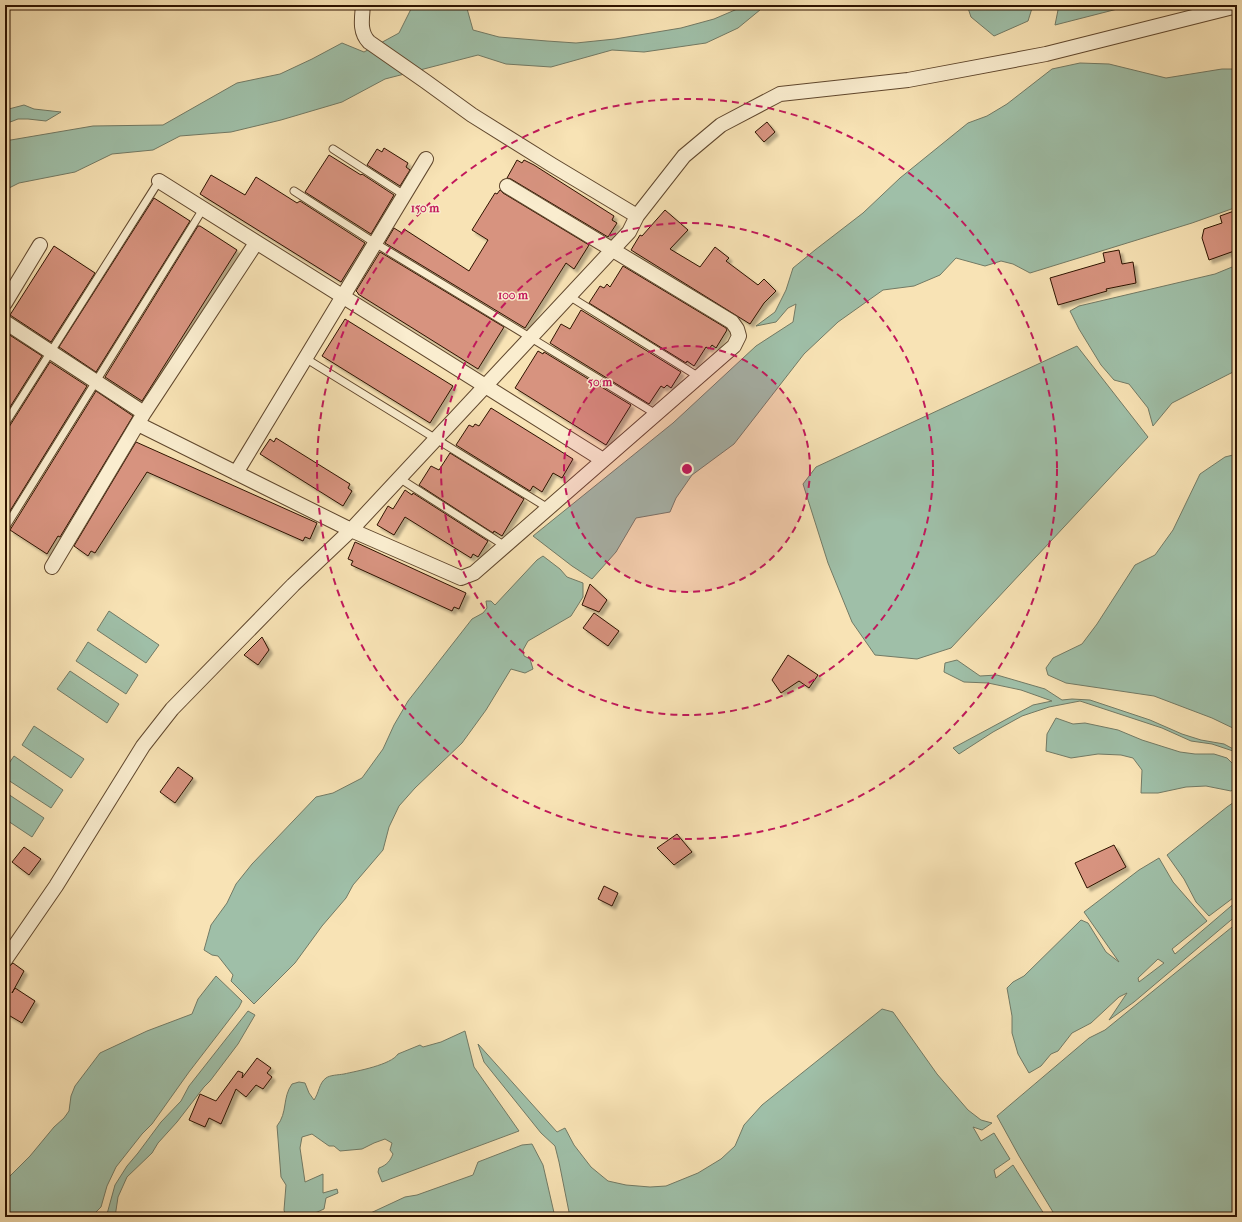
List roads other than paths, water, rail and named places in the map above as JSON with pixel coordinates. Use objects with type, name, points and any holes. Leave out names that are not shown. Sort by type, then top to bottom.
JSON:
[{"type":"street","points":[[363,5],[361,25],[365,38],[369,42],[472,115],[637,216]]},
{"type":"street","points":[[5,960],[56,886],[143,746],[172,709],[293,585],[351,530],[629,232],[637,216],[684,156],[721,125],[780,94],[908,80],[1038,55],[1237,6]]},
{"type":"street","points":[[236,474],[426,159]]},
{"type":"street","points":[[159,181],[603,460]]},
{"type":"street","points":[[5,322],[96,382],[141,418],[236,474],[351,530],[461,578],[474,573],[736,343],[739,336],[735,325],[732,322],[507,186]]},
{"type":"street","points":[[52,567],[141,418],[256,243]]},
{"type":"street","points":[[5,303],[40,245]]},
{"type":"lane","points":[[333,150],[404,195]]},
{"type":"lane","points":[[5,424],[159,181]]},
{"type":"lane","points":[[294,192],[656,414]]},
{"type":"lane","points":[[5,528],[203,209]]},
{"type":"lane","points":[[569,296],[699,376]]},
{"type":"lane","points":[[305,358],[548,508]]},
{"type":"lane","points":[[399,478],[505,546]]}]
